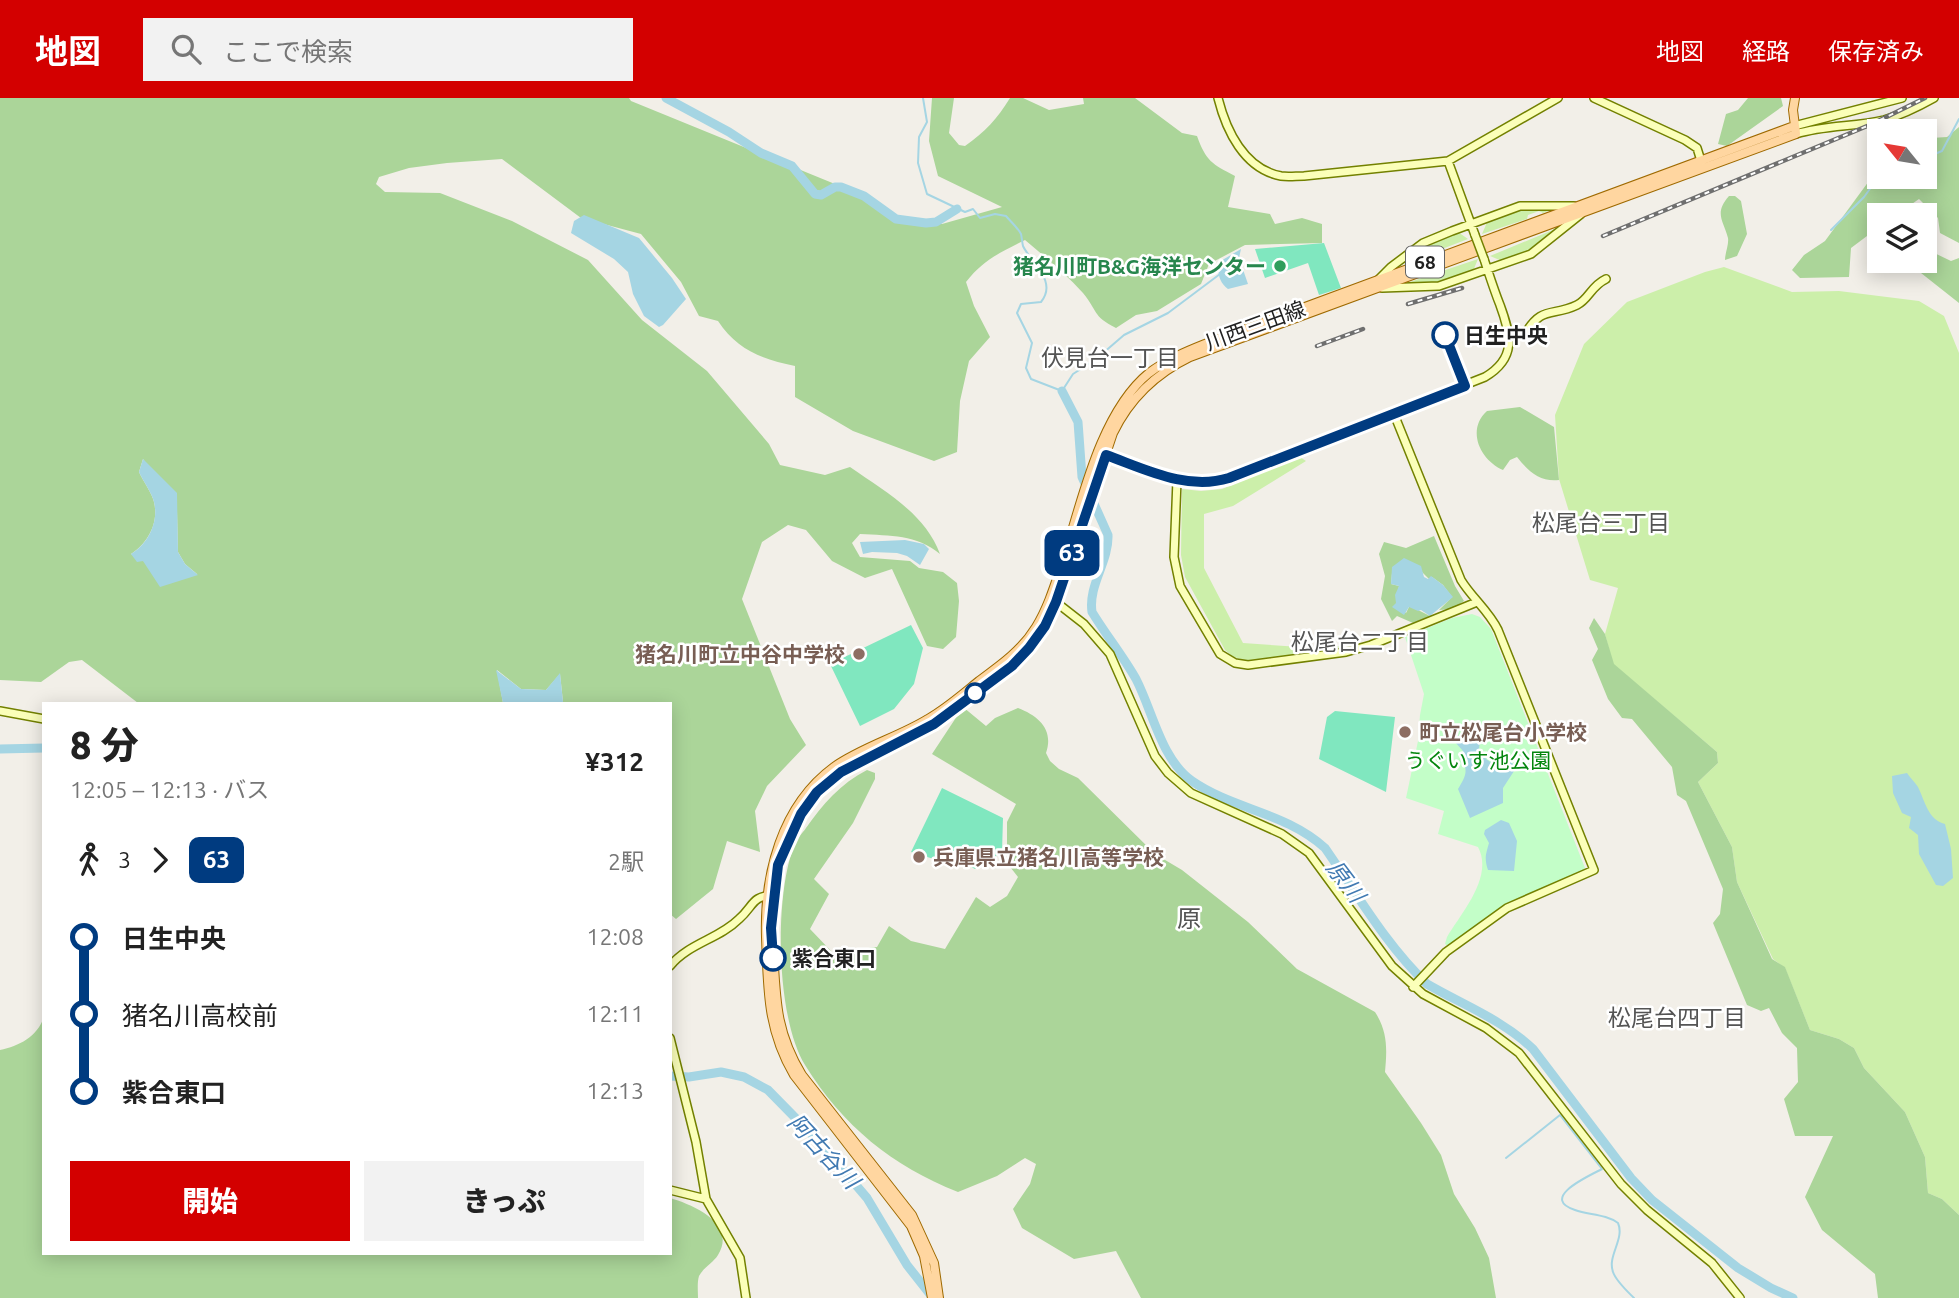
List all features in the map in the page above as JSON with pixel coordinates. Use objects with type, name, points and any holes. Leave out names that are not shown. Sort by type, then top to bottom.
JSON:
[{"type":"main road","points":[[1795,98],[1795,130]]},
{"type":"main road","name":"川西三田線","points":[[936,1296],[933,1263],[912,1215],[802,1075],[791,1057],[780,1028],[775,1000],[771,895],[773,863],[780,840],[792,816],[834,767],[929,719],[1008,659],[1037,625],[1053,600],[1093,492],[1107,428],[1124,400],[1148,374],[1170,359],[1205,344],[1380,284],[1795,130]]},
{"type":"main road","name":"川西三田線","points":[[1053,600],[1083,496],[1102,454]]},
{"type":"main road","name":"川西三田線","points":[[771,895],[766,929],[768,995],[775,1033],[783,1057],[794,1076],[911,1226],[924,1256],[936,1296]]},
{"type":"street","points":[[1218,98],[1228,132],[1244,154],[1261,167],[1280,176],[1448,162],[1558,98]]},
{"type":"street","points":[[1594,98],[1685,140],[1697,148],[1702,164]]},
{"type":"street","points":[[1795,130],[1843,112],[1902,98]]},
{"type":"street","points":[[1795,130],[1885,120],[1934,98]]},
{"type":"street","points":[[1843,112],[1839,119],[1843,125]]},
{"type":"street","points":[[1102,454],[1177,480],[1203,484],[1222,481],[1492,373],[1508,350],[1510,333],[1448,162]]},
{"type":"street","points":[[1380,284],[1391,267],[1423,243],[1471,224],[1520,206],[1579,210]]},
{"type":"street","points":[[1380,284],[1440,286],[1487,269],[1538,250],[1579,210]]},
{"type":"street","points":[[1510,333],[1525,334],[1536,318],[1579,303],[1596,283],[1606,279]]},
{"type":"street","points":[[1394,414],[1461,580],[1499,630],[1594,870],[1507,908],[1446,952],[1413,987]]},
{"type":"street","points":[[1177,480],[1174,557],[1180,586],[1220,654],[1236,663],[1248,665],[1346,652],[1371,645],[1477,602]]},
{"type":"street","points":[[1053,600],[1084,624],[1110,654],[1155,756],[1168,773],[1191,793],[1273,830],[1308,853],[1376,948],[1413,987],[1445,1008],[1501,1038],[1519,1053],[1621,1184],[1647,1210],[1712,1263],[1740,1298]]},
{"type":"street","points":[[0,711],[42,719]]},
{"type":"street","points":[[672,964],[688,950],[740,918],[756,899],[771,895]]},
{"type":"street","points":[[672,1045],[706,1199],[740,1258],[746,1298]]},
{"type":"street","points":[[672,1190],[706,1199]]},
{"type":"green space","points":[[0,98],[629,98],[857,193],[883,211],[898,217],[942,224],[1002,207],[938,176],[929,141],[932,98],[954,98],[949,133],[959,145],[965,146],[990,125],[1010,98],[1023,98],[1049,110],[1084,104],[1083,98],[1135,98],[1182,133],[1197,136],[1211,161],[1235,176],[1228,207],[1270,214],[1275,224],[1302,218],[1322,224],[1322,243],[1245,245],[1209,264],[1201,284],[1157,311],[1136,315],[1116,328],[1099,316],[1076,286],[1025,240],[993,257],[966,282],[974,306],[990,337],[969,361],[960,401],[957,452],[934,461],[853,431],[795,397],[795,366],[751,352],[733,339],[718,321],[699,316],[681,282],[641,234],[581,218],[502,159],[409,168],[379,177],[376,184],[385,192],[440,193],[512,221],[588,260],[642,320],[707,371],[769,444],[780,465],[825,475],[850,467],[914,515],[933,539],[940,554],[912,539],[860,534],[852,543],[860,557],[910,561],[919,568],[943,572],[957,583],[959,601],[956,637],[943,649],[927,646],[892,569],[865,578],[832,561],[806,530],[788,525],[762,542],[742,599],[790,719],[806,745],[767,786],[755,811],[760,852],[727,841],[713,889],[676,919],[672,916],[672,702],[563,702],[560,674],[546,690],[521,689],[497,670],[503,702],[137,702],[82,660],[69,662],[41,682],[0,680]],"holes":[[[143,459],[177,511],[178,552],[185,564],[197,574],[143,561],[131,554],[151,532],[155,517],[153,498],[139,472]]]},
{"type":"green space","points":[[1748,98],[1781,98],[1783,106],[1727,146],[1718,144],[1726,114],[1738,110]]},
{"type":"green space","points":[[1959,127],[1959,243],[1940,233],[1937,203],[1923,203],[1919,199],[1913,203],[1867,203],[1867,236],[1851,248],[1849,277],[1800,278],[1792,270],[1804,255],[1825,241],[1867,184],[1867,189],[1937,189],[1937,138],[1947,137]]},
{"type":"green space","points":[[1729,196],[1735,196],[1741,201],[1747,234],[1737,256],[1725,260],[1728,238],[1721,212]]},
{"type":"green space","points":[[1558,207],[1543,213],[1539,211],[1528,215],[1527,219],[1482,234],[1488,220],[1515,211]]},
{"type":"green space","points":[[1565,225],[1529,252],[1502,261],[1490,256]]},
{"type":"green space","points":[[1458,232],[1468,239],[1395,267],[1420,248]]},
{"type":"green space","name":"猪名川町B&G海洋センター","points":[[1324,243],[1341,288],[1319,295],[1308,263],[1265,278],[1255,249]]},
{"type":"green space","points":[[1937,254],[1951,261],[1959,258],[1959,303],[1921,273],[1937,273]]},
{"type":"green space","points":[[1478,259],[1473,271],[1441,283],[1401,285]]},
{"type":"green space","points":[[1724,267],[1792,292],[1839,291],[1919,301],[1944,316],[1959,353],[1959,1215],[1942,1199],[1928,1193],[1925,1157],[1905,1112],[1864,1068],[1854,1048],[1839,1039],[1810,1030],[1785,968],[1773,959],[1737,882],[1732,847],[1698,782],[1718,763],[1717,752],[1613,664],[1605,634],[1618,588],[1590,580],[1559,479],[1555,415],[1584,344],[1627,302]]},
{"type":"green space","points":[[1520,407],[1554,427],[1559,480],[1535,475],[1517,457],[1510,460],[1503,470],[1482,452],[1478,444],[1477,427],[1487,411]]},
{"type":"green space","points":[[1300,457],[1306,461],[1233,506],[1204,514],[1204,568],[1243,643],[1345,648],[1248,661],[1233,657],[1225,650],[1185,577],[1181,555],[1182,489],[1222,489]]},
{"type":"green space","points":[[1434,536],[1464,601],[1452,609],[1439,610],[1452,597],[1443,585],[1432,577],[1429,579],[1422,572],[1392,573],[1391,584],[1399,586],[1396,603],[1406,613],[1409,607],[1412,607],[1430,616],[1413,623],[1397,616],[1392,621],[1381,599],[1385,576],[1379,554],[1384,542],[1406,548]]},
{"type":"green space","name":"うぐいす池公園","points":[[1472,614],[1480,617],[1491,629],[1585,868],[1579,874],[1507,903],[1450,947],[1445,944],[1447,937],[1474,894],[1482,870],[1482,858],[1478,847],[1438,834],[1444,811],[1406,798],[1418,741],[1424,694],[1405,637],[1452,618]]},
{"type":"green space","points":[[1594,618],[1605,634],[1614,664],[1717,752],[1718,763],[1698,782],[1732,847],[1737,882],[1772,959],[1785,967],[1810,1030],[1839,1039],[1854,1048],[1864,1068],[1905,1112],[1925,1157],[1928,1193],[1942,1199],[1959,1215],[1959,1298],[1878,1298],[1875,1274],[1822,1230],[1805,1197],[1833,1136],[1795,1136],[1784,1099],[1798,1082],[1797,1048],[1782,1033],[1769,1008],[1761,1011],[1747,1005],[1713,923],[1720,914],[1723,889],[1686,801],[1677,795],[1672,767],[1632,719],[1622,718],[1608,699],[1592,660],[1598,649],[1589,628]]},
{"type":"green space","points":[[911,625],[923,648],[914,684],[894,709],[860,726],[830,664]]},
{"type":"green space","points":[[963,707],[986,726],[995,718],[1018,708],[1032,715],[1046,731],[1046,753],[1050,761],[1059,769],[1078,778],[1155,854],[1182,870],[1248,922],[1297,969],[1375,1012],[1386,1041],[1385,1072],[1441,1155],[1454,1194],[1475,1228],[1489,1258],[1496,1298],[1141,1298],[1116,1251],[1074,1259],[1022,1228],[1013,1209],[1030,1184],[1036,1164],[1025,1158],[997,1176],[958,1192],[934,1182],[891,1156],[871,1142],[836,1107],[805,1065],[795,1044],[788,1018],[781,957],[781,925],[783,895],[794,846],[819,811],[840,788],[867,770],[875,773],[875,779],[853,823],[814,879],[829,894],[810,929],[832,952],[877,947],[889,926],[911,941],[945,949],[976,897],[990,907],[1007,896],[1018,877],[1007,863],[1007,822],[1016,804],[932,754]]},
{"type":"green space","points":[[1335,711],[1395,717],[1386,792],[1319,759],[1327,717]]},
{"type":"green space","points":[[942,788],[1003,818],[1002,852],[975,869],[962,862],[950,864],[911,852]]},
{"type":"green space","points":[[42,1022],[42,1255],[672,1255],[672,1199],[701,1211],[710,1218],[722,1234],[722,1244],[716,1258],[699,1276],[698,1298],[0,1298],[0,1050],[26,1040]]},
{"type":"water","points":[[584,215],[639,238],[672,278],[686,299],[663,325],[659,327],[644,316],[633,294],[628,272],[614,259],[571,233],[574,221]]},
{"type":"water","points":[[1241,249],[1239,258],[1248,284],[1228,289],[1219,277],[1219,262]]},
{"type":"water","points":[[143,459],[177,493],[178,552],[185,564],[198,575],[160,587],[143,561],[137,562],[131,554],[151,532],[155,517],[153,498],[139,472]]},
{"type":"water","points":[[905,540],[924,544],[929,549],[920,565],[897,553],[863,554],[860,542]]},
{"type":"water","points":[[1404,558],[1421,566],[1424,577],[1428,579],[1431,576],[1453,597],[1430,616],[1409,607],[1404,615],[1392,607],[1396,603],[1395,595],[1399,586],[1391,584],[1392,567]]},
{"type":"water","points":[[496,670],[521,689],[546,690],[560,673],[563,702],[503,702]]},
{"type":"water","points":[[1481,733],[1479,749],[1486,759],[1496,766],[1511,762],[1516,768],[1503,788],[1503,803],[1470,818],[1458,789],[1466,771],[1461,760],[1463,751],[1455,742],[1459,737]]},
{"type":"water","points":[[1907,773],[1918,787],[1931,814],[1945,824],[1951,849],[1953,878],[1943,886],[1936,885],[1919,854],[1918,835],[1909,828],[1911,817],[1902,813],[1893,793],[1892,776]]},
{"type":"water","points":[[1501,820],[1509,823],[1517,841],[1514,871],[1488,870],[1486,856],[1489,843],[1484,834],[1485,830]]},
{"type":"waterway","points":[[666,98],[729,132],[761,153],[792,166],[815,194],[821,195],[835,187],[841,187],[864,196],[896,219],[926,223],[936,222],[957,209]]},
{"type":"waterway","points":[[923,98],[927,122],[919,137],[918,163],[927,194],[965,212],[973,209],[980,218],[995,214],[1006,216],[1020,232],[1023,246],[1045,280],[1045,294],[1041,302],[1021,304],[1017,313],[1032,343],[1026,368],[1031,379],[1062,391],[1073,374],[1095,360],[1124,335],[1168,313],[1220,274]]},
{"type":"waterway","points":[[1937,153],[1942,151],[1959,119]]},
{"type":"waterway","points":[[1831,230],[1870,189]]},
{"type":"waterway","name":"原川","points":[[1062,391],[1078,422],[1082,477],[1108,535],[1105,555],[1093,592],[1092,612],[1136,679],[1165,748],[1181,772],[1208,791],[1293,826],[1325,848],[1385,936],[1427,984],[1496,1021],[1533,1049],[1631,1178],[1652,1200],[1738,1268],[1793,1298]]},
{"type":"waterway","name":"阿古谷川","points":[[0,749],[42,748]]},
{"type":"waterway","name":"阿古谷川","points":[[672,1076],[689,1077],[721,1072],[744,1077],[768,1090],[820,1143],[867,1198],[907,1265],[933,1298]]},
{"type":"waterway","points":[[1506,1158],[1560,1115],[1602,1169],[1570,1187],[1562,1199],[1565,1205],[1575,1210],[1603,1216],[1618,1223],[1620,1229],[1612,1260],[1613,1272],[1634,1298]]},
{"type":"railway","points":[[1603,236],[1872,124],[1925,98]]},
{"type":"railway","points":[[1408,304],[1462,288]]},
{"type":"railway","points":[[1317,346],[1363,329]]},
{"type":"bus line","name":"63","points":[[773,958],[771,928],[778,865],[784,846],[801,814],[817,792],[841,772],[934,724],[1012,666],[1029,648],[1045,626],[1056,602],[1106,455],[1193,483],[1214,483],[1229,478],[1465,386],[1445,335]]},
{"type":"place","name":"猪名川町B&G海洋センター","points":[[1280,266]]},
{"type":"place","name":"日生中央","points":[[1445,335]]},
{"type":"place","name":"猪名川町立中谷中学校","points":[[859,654]]},
{"type":"place","name":"町立松尾台小学校","points":[[1405,732]]},
{"type":"place","name":"兵庫県立猪名川高等学校","points":[[919,857]]},
{"type":"place","name":"紫合東口","points":[[773,958]]},
{"type":"district","name":"伏見台一丁目","points":[[1110,357]]},
{"type":"district","name":"松尾台三丁目","points":[[1601,522]]},
{"type":"district","name":"松尾台二丁目","points":[[1360,641]]},
{"type":"district","name":"原","points":[[1189,918]]},
{"type":"district","name":"松尾台四丁目","points":[[1677,1017]]}]
